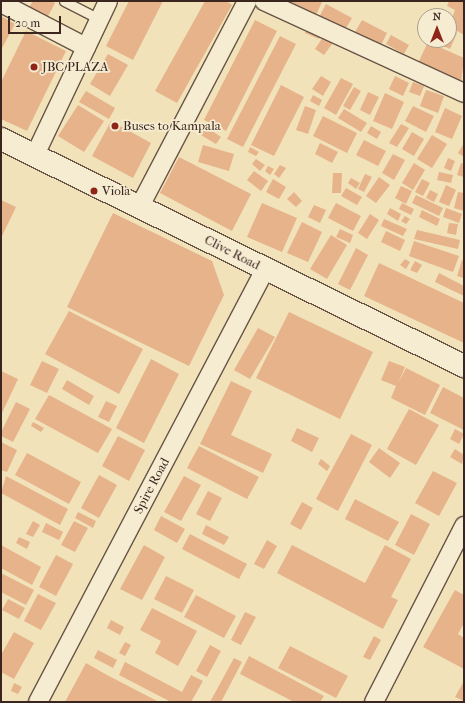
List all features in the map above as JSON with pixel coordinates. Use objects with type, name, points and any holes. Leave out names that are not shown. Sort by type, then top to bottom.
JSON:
[{"type":"street","points":[[36,155],[108,1]]},
{"type":"street","points":[[140,206],[247,1]]},
{"type":"street","points":[[264,1],[464,93]]},
{"type":"street","points":[[1,3],[86,47]]},
{"type":"street","name":"Clive Road","points":[[1,139],[140,206],[265,270],[464,366]]},
{"type":"street","name":"Spire Road","points":[[38,702],[265,270]]},
{"type":"street","points":[[374,702],[464,526]]},
{"type":"lane","points":[[64,1],[99,19]]},
{"type":"building","points":[[33,1],[51,1],[55,3],[46,20],[28,9]]},
{"type":"building","points":[[129,1],[163,1],[133,60],[106,46]]},
{"type":"building","points":[[205,1],[226,1],[232,5],[177,103],[155,91]]},
{"type":"building","points":[[289,1],[320,1],[322,2],[316,15]]},
{"type":"building","points":[[449,1],[464,1],[464,35],[457,31],[457,8],[447,6]]},
{"type":"building","points":[[326,4],[352,18],[343,33],[318,19]]},
{"type":"building","points":[[1,16],[15,24],[1,50]]},
{"type":"building","points":[[255,20],[277,31],[226,131],[204,120]]},
{"type":"building","points":[[362,20],[387,33],[381,45],[355,32]]},
{"type":"building","points":[[308,26],[322,32],[319,39],[305,33]]},
{"type":"building","name":"JBC PLAZA","points":[[26,31],[66,51],[27,131],[1,119],[1,82]]},
{"type":"building","points":[[325,34],[335,40],[324,55],[315,49]]},
{"type":"building","points":[[391,35],[409,45],[404,54],[386,44]]},
{"type":"building","points":[[280,36],[296,44],[243,147],[227,139]]},
{"type":"building","points":[[425,48],[442,48],[464,58],[461,83],[418,63]]},
{"type":"building","points":[[108,54],[128,65],[110,96],[90,84]]},
{"type":"building","points":[[321,76],[331,82],[323,96],[312,89]]},
{"type":"building","points":[[395,76],[409,83],[403,96],[389,89]]},
{"type":"building","points":[[341,78],[353,84],[336,115],[324,108]]},
{"type":"building","points":[[413,82],[424,86],[420,96],[409,92]]},
{"type":"building","points":[[281,85],[304,97],[274,156],[251,145]]},
{"type":"building","points":[[354,87],[361,91],[350,110],[343,106]]},
{"type":"building","points":[[426,90],[444,96],[438,113],[420,106]]},
{"type":"building","points":[[86,91],[115,108],[109,119],[79,102]]},
{"type":"building","points":[[368,92],[379,97],[370,115],[360,110]]},
{"type":"building","points":[[385,93],[404,102],[392,129],[373,121]]},
{"type":"building","points":[[313,95],[322,100],[319,106],[310,101]]},
{"type":"building","points":[[78,105],[104,121],[84,152],[58,136]]},
{"type":"building","points":[[305,106],[316,110],[308,134],[296,130]]},
{"type":"building","points":[[413,106],[434,116],[426,132],[405,121]]},
{"type":"building","points":[[445,108],[462,116],[452,139],[435,132]]},
{"type":"building","points":[[344,109],[367,123],[361,132],[338,118]]},
{"type":"building","points":[[323,116],[357,133],[347,153],[313,136]]},
{"type":"building","points":[[111,121],[151,143],[133,178],[92,156]]},
{"type":"building","points":[[401,124],[409,128],[397,147],[389,143]]},
{"type":"building","points":[[371,126],[381,132],[377,139],[367,133]]},
{"type":"building","points":[[206,127],[221,137],[216,144],[201,135]]},
{"type":"building","points":[[412,132],[424,139],[414,156],[402,149]]},
{"type":"building","points":[[432,135],[447,144],[432,168],[417,159]]},
{"type":"building","points":[[364,140],[386,151],[378,166],[356,155]]},
{"type":"building","points":[[320,143],[338,152],[332,163],[315,154]]},
{"type":"building","points":[[464,143],[464,157],[458,153]]},
{"type":"building","points":[[203,145],[234,154],[229,171],[198,162]]},
{"type":"building","points":[[250,147],[259,152],[256,156],[248,152]]},
{"type":"building","points":[[393,154],[405,160],[394,180],[382,173]]},
{"type":"building","points":[[179,157],[251,194],[232,231],[160,193]]},
{"type":"building","points":[[448,158],[455,161],[451,171],[444,168]]},
{"type":"building","points":[[256,159],[265,165],[260,171],[252,164]]},
{"type":"building","points":[[414,163],[425,170],[413,190],[402,183]]},
{"type":"building","points":[[461,163],[464,164],[464,177],[457,175]]},
{"type":"building","points":[[280,165],[286,168],[279,178],[274,174]]},
{"type":"building","points":[[268,166],[274,169],[270,175],[265,171]]},
{"type":"building","points":[[254,171],[268,181],[261,191],[247,180]]},
{"type":"building","points":[[439,172],[453,175],[451,183],[437,180]]},
{"type":"building","points":[[333,173],[342,173],[341,193],[332,193]]},
{"type":"building","points":[[365,174],[372,177],[364,192],[358,189]]},
{"type":"building","points":[[379,177],[390,185],[376,203],[366,196]]},
{"type":"building","points":[[351,178],[360,183],[356,189],[348,183]]},
{"type":"building","points":[[273,179],[286,187],[279,199],[266,192]]},
{"type":"building","points":[[422,179],[430,183],[423,196],[415,192]]},
{"type":"building","points":[[446,185],[456,190],[449,206],[439,202]]},
{"type":"building","points":[[401,186],[412,191],[406,204],[395,198]]},
{"type":"building","points":[[346,188],[362,197],[357,205],[341,196]]},
{"type":"building","points":[[430,190],[438,194],[434,202],[426,198]]},
{"type":"building","points":[[294,192],[302,201],[296,207],[287,199]]},
{"type":"building","points":[[458,192],[464,193],[464,211],[454,208]]},
{"type":"building","points":[[416,195],[443,208],[439,216],[412,203]]},
{"type":"building","points":[[1,200],[16,207],[1,238]]},
{"type":"building","points":[[262,203],[297,218],[282,252],[247,237]]},
{"type":"building","points":[[336,203],[361,216],[353,231],[328,218]]},
{"type":"building","points":[[402,203],[414,209],[411,215],[399,209]]},
{"type":"building","points":[[314,205],[326,210],[320,223],[308,217]]},
{"type":"building","points":[[390,208],[401,214],[398,221],[387,214]]},
{"type":"building","points":[[446,208],[462,214],[459,223],[443,217]]},
{"type":"building","points":[[422,210],[440,219],[437,226],[419,217]]},
{"type":"building","points":[[113,213],[212,261],[224,295],[189,366],[67,307]]},
{"type":"building","points":[[370,214],[379,220],[367,239],[358,233]]},
{"type":"building","points":[[405,216],[410,219],[406,224],[401,221]]},
{"type":"building","points":[[384,219],[407,229],[403,236],[381,226]]},
{"type":"building","points":[[302,222],[322,232],[308,262],[287,253]]},
{"type":"building","points":[[449,223],[458,224],[456,235],[447,233]]},
{"type":"building","points":[[340,229],[353,235],[350,243],[336,237]]},
{"type":"building","points":[[417,230],[460,240],[458,249],[414,239]]},
{"type":"building","points":[[386,231],[405,240],[400,251],[381,242]]},
{"type":"building","points":[[331,235],[347,245],[327,279],[310,269]]},
{"type":"building","points":[[414,241],[459,256],[453,272],[409,256]]},
{"type":"building","points":[[356,248],[368,255],[350,290],[338,284]]},
{"type":"building","points":[[405,259],[410,262],[406,269],[400,265]]},
{"type":"building","points":[[462,260],[464,261],[464,278],[457,276]]},
{"type":"building","points":[[415,261],[422,265],[417,273],[410,270]]},
{"type":"building","points":[[379,263],[464,303],[464,343],[364,296]]},
{"type":"building","points":[[439,273],[464,286],[464,296],[435,282]]},
{"type":"building","points":[[69,311],[143,349],[119,394],[45,354]]},
{"type":"building","points":[[289,312],[373,352],[340,419],[256,378]]},
{"type":"building","points":[[258,328],[275,337],[250,379],[234,370]]},
{"type":"building","points":[[151,359],[179,374],[144,443],[116,428]]},
{"type":"building","points":[[42,361],[59,369],[47,393],[30,385]]},
{"type":"building","points":[[389,361],[405,367],[398,383],[406,368],[440,385],[425,415],[391,398],[396,386],[381,380]]},
{"type":"building","points":[[1,371],[18,379],[1,415]]},
{"type":"building","points":[[67,380],[94,396],[89,405],[62,389]]},
{"type":"building","points":[[231,381],[252,391],[231,435],[272,454],[263,473],[200,444]]},
{"type":"building","points":[[443,387],[464,398],[464,430],[430,413]]},
{"type":"building","points":[[49,395],[112,429],[98,453],[35,419]]},
{"type":"building","points":[[106,401],[117,406],[109,422],[98,417]]},
{"type":"building","points":[[16,402],[30,409],[13,442],[1,436],[1,432]]},
{"type":"building","points":[[409,409],[439,425],[416,465],[387,449]]},
{"type":"building","points":[[33,422],[44,428],[41,432],[31,426]]},
{"type":"building","points":[[297,428],[319,438],[312,452],[291,441]]},
{"type":"building","points":[[455,429],[464,434],[459,444],[450,439]]},
{"type":"building","points":[[351,434],[372,445],[338,511],[316,499]]},
{"type":"building","points":[[118,436],[145,450],[129,481],[102,466]]},
{"type":"building","points":[[1,442],[17,450],[7,472],[1,470]]},
{"type":"building","points":[[199,446],[259,477],[247,499],[187,468]]},
{"type":"building","points":[[379,448],[400,463],[390,478],[369,462]]},
{"type":"building","points":[[455,449],[464,455],[462,464],[450,457]]},
{"type":"building","points":[[27,453],[81,482],[69,504],[15,475]]},
{"type":"building","points":[[321,459],[330,466],[327,471],[318,464]]},
{"type":"building","points":[[433,471],[457,483],[439,516],[415,503]]},
{"type":"building","points":[[99,475],[117,485],[99,518],[81,508]]},
{"type":"building","points":[[6,476],[68,509],[60,525],[1,493]]},
{"type":"building","points":[[184,476],[201,485],[181,521],[164,512]]},
{"type":"building","points":[[208,491],[222,498],[210,521],[196,514]]},
{"type":"building","points":[[355,499],[399,522],[388,541],[345,519]]},
{"type":"building","points":[[302,502],[313,508],[301,530],[290,524]]},
{"type":"building","points":[[78,512],[96,521],[93,528],[75,518]]},
{"type":"building","points":[[411,514],[430,524],[414,555],[395,545]]},
{"type":"building","points":[[161,516],[185,529],[177,543],[154,530]]},
{"type":"building","points":[[33,521],[40,525],[33,537],[26,534]]},
{"type":"building","points":[[74,521],[88,528],[75,552],[61,545]]},
{"type":"building","points":[[46,523],[63,532],[59,540],[42,532]]},
{"type":"building","points":[[206,525],[229,537],[224,545],[202,534]]},
{"type":"building","points":[[190,534],[247,564],[239,579],[182,549]]},
{"type":"building","points":[[19,537],[30,542],[27,549],[16,543]]},
{"type":"building","points":[[267,540],[277,546],[264,569],[254,564]]},
{"type":"building","points":[[1,545],[41,567],[32,585],[1,568]]},
{"type":"building","points":[[144,545],[165,557],[142,600],[120,589]]},
{"type":"building","points":[[292,545],[365,583],[385,545],[411,559],[391,597],[398,600],[383,629],[277,573]]},
{"type":"building","points":[[56,555],[73,564],[56,596],[39,587]]},
{"type":"building","points":[[1,573],[34,590],[26,605],[1,592]]},
{"type":"building","points":[[166,576],[194,590],[182,613],[154,599]]},
{"type":"building","points":[[455,590],[464,595],[464,623],[458,634],[464,638],[464,669],[423,647]]},
{"type":"building","points":[[38,594],[56,603],[41,630],[24,621]]},
{"type":"building","points":[[196,595],[236,616],[224,638],[184,617]]},
{"type":"building","points":[[8,599],[25,608],[19,619],[2,610]]},
{"type":"building","points":[[152,608],[197,631],[178,666],[155,653],[161,641],[140,630]]},
{"type":"building","points":[[245,612],[256,617],[241,645],[231,640]]},
{"type":"building","points":[[111,620],[124,627],[120,635],[107,628]]},
{"type":"building","points":[[14,632],[34,643],[14,679],[1,672],[1,655]]},
{"type":"building","points":[[374,636],[381,640],[370,660],[363,657]]},
{"type":"building","points":[[125,642],[131,645],[125,656],[119,653]]},
{"type":"building","points":[[210,645],[221,651],[207,677],[196,671]]},
{"type":"building","points":[[290,646],[348,676],[336,698],[278,668]]},
{"type":"building","points":[[98,650],[117,660],[113,668],[94,658]]},
{"type":"building","points":[[249,656],[324,696],[320,702],[294,702],[240,674]]},
{"type":"building","points":[[234,658],[242,662],[221,702],[210,702]]},
{"type":"building","points":[[125,662],[182,692],[191,675],[203,681],[191,702],[171,702],[119,675]]},
{"type":"building","points":[[86,663],[107,675],[159,702],[65,702]]},
{"type":"building","points":[[464,681],[464,701],[455,697]]},
{"type":"building","points":[[14,683],[22,687],[18,694],[11,691]]},
{"type":"place","name":"JBC PLAZA","points":[[34,67]]},
{"type":"place","name":"Buses to Kampala","points":[[115,126]]},
{"type":"place","name":"Viola","points":[[94,191]]}]
